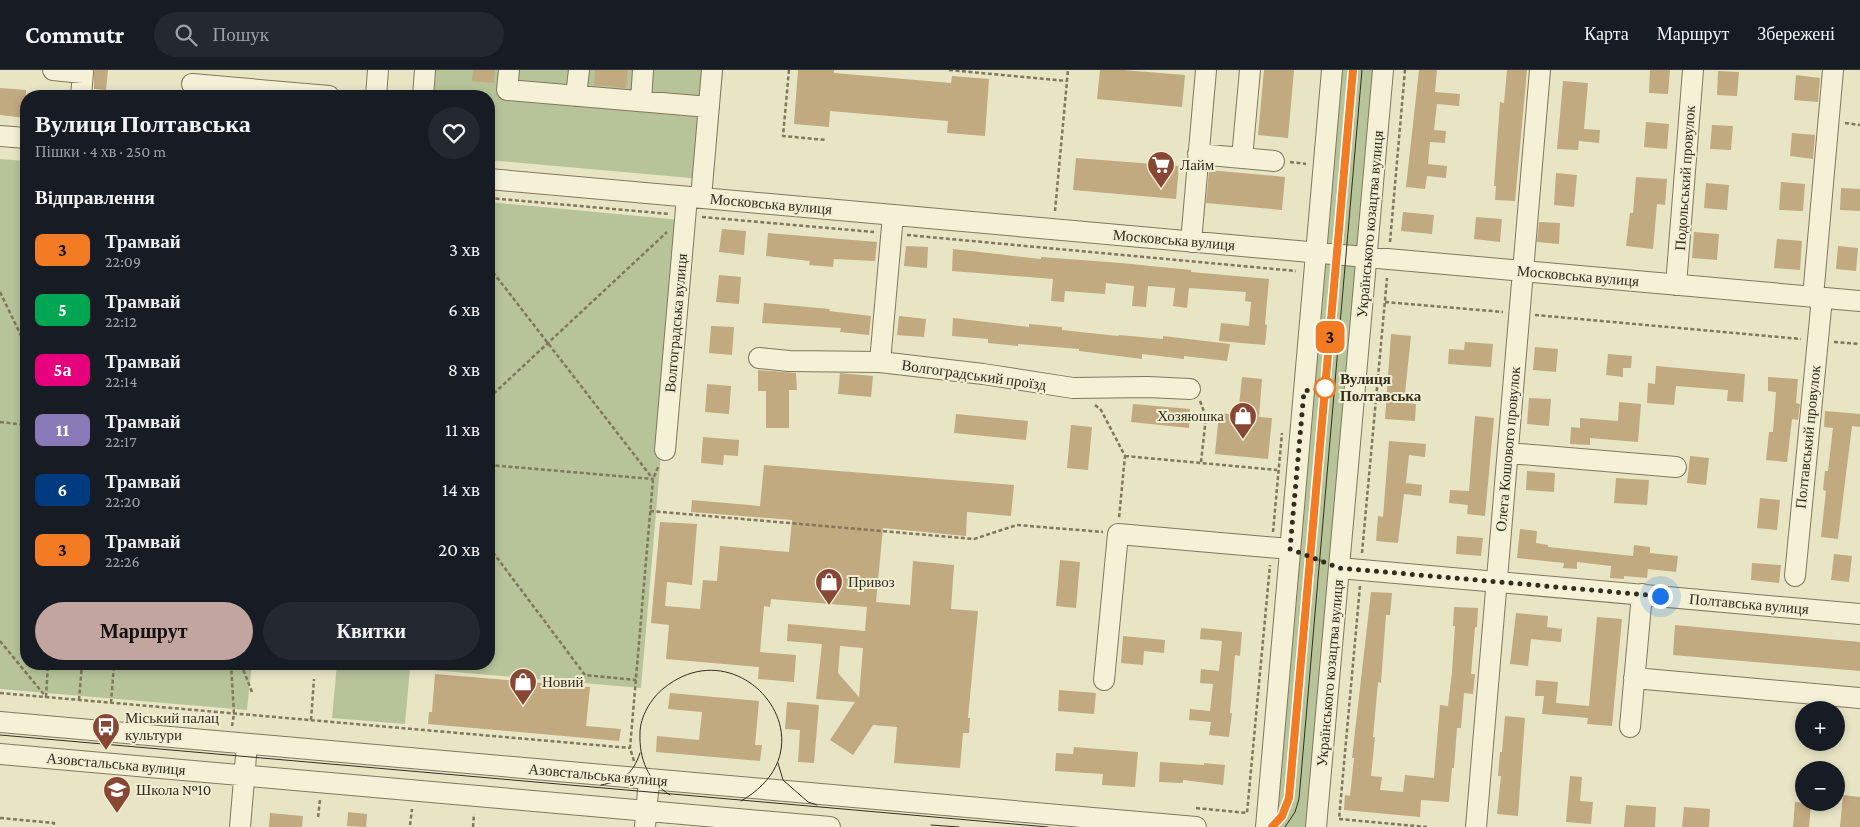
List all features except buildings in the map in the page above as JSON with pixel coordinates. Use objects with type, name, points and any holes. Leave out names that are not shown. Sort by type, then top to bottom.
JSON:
[{"type":"street","points":[[53,70],[84,72],[82,90]]},
{"type":"street","points":[[376,90],[378,70]]},
{"type":"street","points":[[423,90],[425,70]]},
{"type":"street","points":[[509,70],[507,90],[709,106]]},
{"type":"street","points":[[576,96],[578,70]]},
{"type":"street","points":[[641,101],[643,70]]},
{"type":"street","name":"Волгоградська вулиця","points":[[665,450],[691,204],[709,106],[712,70]]},
{"type":"street","points":[[1191,242],[1206,70]]},
{"type":"street","points":[[1242,158],[1250,70]]},
{"type":"street","points":[[1266,827],[1332,70]]},
{"type":"street","name":"Українського козацтва вулиця","points":[[1316,827],[1383,70]]},
{"type":"street","name":"Олега Кошового провулок","points":[[1476,827],[1540,70]]},
{"type":"street","name":"Подольський провулок","points":[[1676,285],[1693,70]]},
{"type":"street","name":"Полтавський провулок","points":[[1795,576],[1818,340],[1818,298],[1833,70]]},
{"type":"street","points":[[192,83],[266,90]]},
{"type":"street","points":[[0,136],[20,138]]},
{"type":"street","points":[[1198,154],[1274,161]]},
{"type":"street","name":"Московська вулиця","points":[[495,180],[691,204],[894,215],[1860,302]]},
{"type":"street","points":[[880,362],[894,215]]},
{"type":"street","name":"Волгоградський проїзд","points":[[759,358],[789,361],[880,362],[983,374],[1073,388],[1148,387],[1190,389]]},
{"type":"street","points":[[1508,453],[1676,467]]},
{"type":"street","points":[[1104,680],[1118,534],[1290,549]]},
{"type":"street","name":"Полтавська вулиця","points":[[1339,568],[1860,614]]},
{"type":"street","points":[[1630,727],[1642,594]]},
{"type":"street","points":[[1634,678],[1860,698]]},
{"type":"street","name":"Азовстальська вулиця","points":[[0,722],[795,792],[1102,823],[1196,827]]},
{"type":"street","points":[[240,827],[247,744]]},
{"type":"street","name":"Азовстальська вулиця","points":[[0,754],[244,775],[646,819],[830,827]]},
{"type":"street","points":[[646,819],[649,779]]},
{"type":"street","points":[[792,825],[795,792]]},
{"type":"path","points":[[789,70],[783,136],[826,140]]},
{"type":"path","points":[[949,70],[1067,81]]},
{"type":"path","points":[[1055,211],[1068,70]]},
{"type":"path","points":[[1390,242],[1405,70]]},
{"type":"path","points":[[495,392],[691,204]]},
{"type":"path","points":[[495,275],[653,480],[630,748],[634,759]]},
{"type":"path","points":[[1387,278],[1339,819],[1428,827]]},
{"type":"path","points":[[0,292],[20,334]]},
{"type":"path","points":[[1384,302],[1860,344]]},
{"type":"path","points":[[650,511],[974,539],[1018,525],[1118,534],[1125,456],[1101,410],[1094,405]]},
{"type":"path","points":[[1201,463],[1206,417]]},
{"type":"path","points":[[0,422],[20,424]]},
{"type":"path","points":[[1125,456],[1278,470]]},
{"type":"path","points":[[495,466],[653,480]]},
{"type":"path","points":[[1290,549],[1339,568]]},
{"type":"path","points":[[495,555],[585,676],[636,680]]},
{"type":"path","points":[[0,642],[20,666]]},
{"type":"path","points":[[23,670],[46,697]]},
{"type":"path","points":[[46,697],[48,670]]},
{"type":"path","points":[[78,700],[81,670]]},
{"type":"path","points":[[111,703],[114,670]]},
{"type":"path","points":[[231,670],[234,714]]},
{"type":"path","points":[[243,670],[252,692]]},
{"type":"path","points":[[311,720],[314,679]]},
{"type":"path","points":[[0,693],[630,748]]},
{"type":"path","points":[[318,817],[320,800]]},
{"type":"path","points":[[410,826],[412,809]]},
{"type":"path","points":[[473,827],[474,814]]},
{"type":"path","points":[[0,818],[54,822],[53,827]]},
{"type":"green space","points":[[430,70],[723,70],[713,180],[495,161],[495,90],[428,90]]},
{"type":"green space","points":[[1337,70],[1378,70],[1362,252],[1321,249]]},
{"type":"green space","points":[[0,159],[20,161],[20,670],[251,670],[247,710],[0,689]]},
{"type":"green space","points":[[495,203],[681,220],[641,688],[433,670],[495,670]]},
{"type":"green space","points":[[1320,258],[1361,262],[1311,827],[1271,827]]},
{"type":"green space","points":[[336,670],[410,670],[405,724],[332,718]]},
{"type":"tram line","points":[[1272,827],[1282,816],[1289,798],[1353,70]]},
{"type":"tram line","name":"3","points":[[1272,827],[1282,816],[1289,798],[1353,70]]},
{"type":"tram line","points":[[1285,827],[1295,812],[1299,799],[1362,70]]},
{"type":"tram line","points":[[670,795],[656,783],[643,760],[640,727],[644,714],[655,697],[664,688],[694,673],[723,671],[748,682],[768,700],[780,724],[781,751],[769,778],[741,801]]},
{"type":"tram line","points":[[0,735],[1048,827]]},
{"type":"tram line","points":[[601,785],[621,779],[626,775],[634,766],[640,753]]},
{"type":"tram line","points":[[778,763],[783,780],[808,802],[817,805]]},
{"type":"tram line","points":[[931,825],[959,827]]},
{"type":"place","name":"Лайм","points":[[1161,189]]},
{"type":"place","name":"Вулиця Полтавська","points":[[1325,388]]},
{"type":"place","name":"Хозяюшка","points":[[1243,440]]},
{"type":"place","name":"Привоз","points":[[829,606]]},
{"type":"place","name":"Новий","points":[[523,706]]},
{"type":"place","name":"Міський палац культури","points":[[106,751]]},
{"type":"place","name":"Школа №10","points":[[117,814]]},
{"type":"route","points":[[1325,388],[1304,391],[1290,549],[1339,568],[1660,596]]}]
